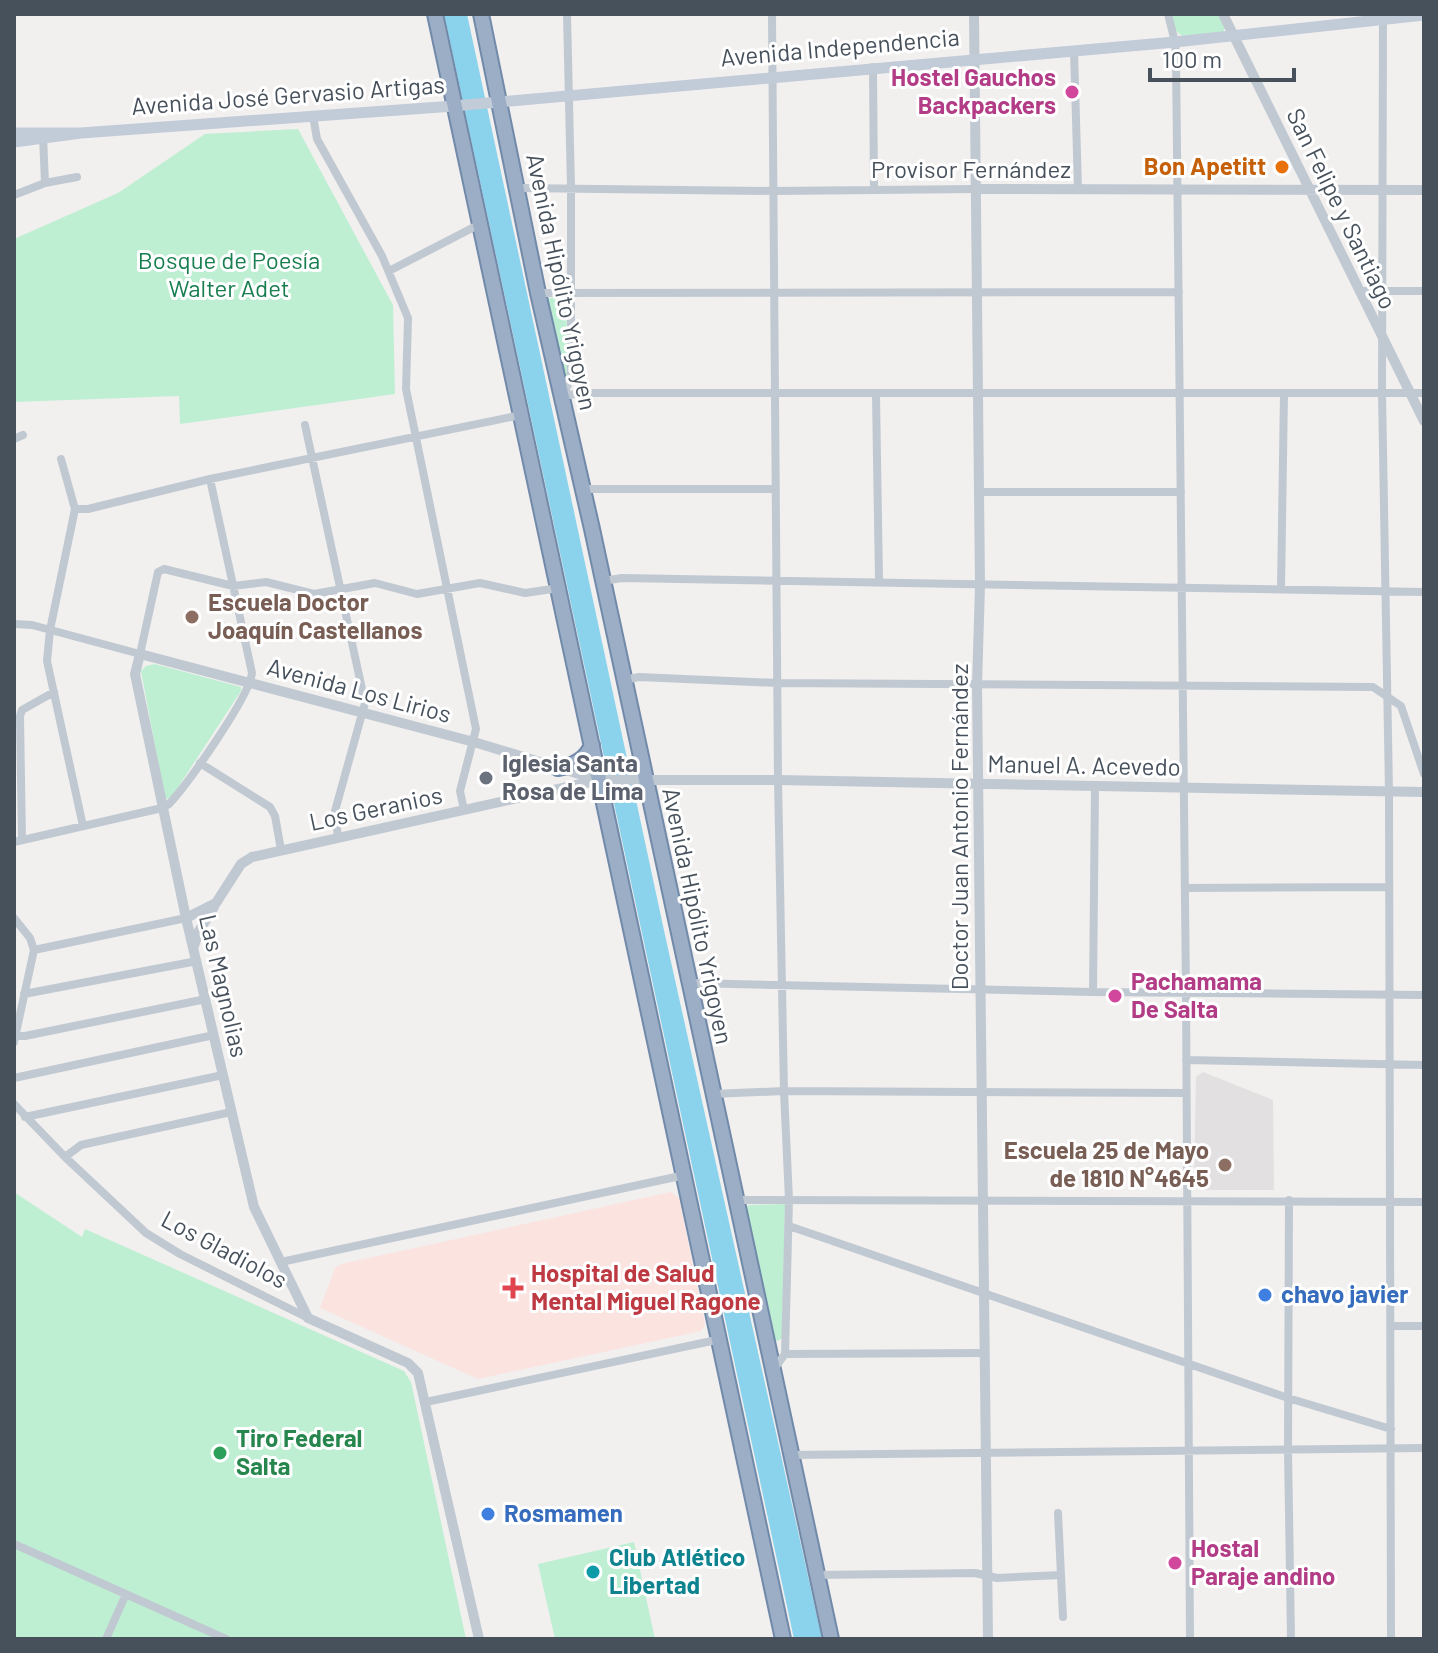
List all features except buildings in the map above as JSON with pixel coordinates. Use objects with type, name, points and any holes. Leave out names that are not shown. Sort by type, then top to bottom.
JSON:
[{"type":"highway","points":[[435,14],[783,1639]]},
{"type":"highway","name":"Avenida Hipólito Yrigoyen","points":[[481,14],[538,293],[563,396],[831,1639]]},
{"type":"highway","points":[[558,768],[582,759],[592,745]]},
{"type":"main road","name":"Avenida Independencia","points":[[498,101],[1175,42],[1382,16],[1424,15]]},
{"type":"main road","name":"Avenida José Gervasio Artigas","points":[[14,133],[81,133],[498,101]]},
{"type":"main road","name":"Avenida José Gervasio Artigas","points":[[14,142],[43,135]]},
{"type":"street","points":[[563,396],[571,378],[567,14]]},
{"type":"street","points":[[772,14],[778,780],[789,1200],[785,1354],[773,1371]]},
{"type":"street","name":"Doctor Juan Antonio Fernández","points":[[974,14],[980,586],[977,685],[988,1639]]},
{"type":"street","points":[[1168,14],[1175,42],[1179,292],[1190,1639]]},
{"type":"street","name":"San Felipe y Santiago","points":[[1223,14],[1424,421]]},
{"type":"street","points":[[1382,16],[1382,393],[1389,792],[1391,1639]]},
{"type":"street","points":[[1074,50],[1078,189]]},
{"type":"street","points":[[873,67],[874,190]]},
{"type":"street","points":[[313,116],[317,139],[389,271],[408,318],[406,389],[476,729],[460,791],[464,810]]},
{"type":"street","points":[[43,135],[45,183]]},
{"type":"street","points":[[14,195],[45,183],[77,177]]},
{"type":"street","name":"Provisor Fernández","points":[[518,188],[774,191],[1424,190]]},
{"type":"street","points":[[389,271],[480,224]]},
{"type":"street","points":[[1359,291],[1424,291]]},
{"type":"street","points":[[538,293],[1179,292]]},
{"type":"street","points":[[563,396],[581,393],[1424,393]]},
{"type":"street","points":[[1281,589],[1284,393]]},
{"type":"street","points":[[876,395],[879,581]]},
{"type":"street","points":[[75,509],[88,509],[210,479],[521,415]]},
{"type":"street","points":[[305,425],[365,703],[335,811],[338,837]]},
{"type":"street","points":[[61,459],[75,509],[50,630],[47,661],[83,826]]},
{"type":"street","points":[[54,692],[22,710],[20,716],[18,841],[162,808],[173,799],[200,763],[250,684],[252,673],[210,479]]},
{"type":"street","points":[[583,489],[776,489]]},
{"type":"street","points":[[979,492],[1181,492]]},
{"type":"street","points":[[140,654],[160,569],[233,586],[266,582],[314,594],[375,583],[417,594],[480,583],[525,593],[559,588]]},
{"type":"street","points":[[603,581],[622,578],[778,579],[980,586],[1182,586],[1424,592]]},
{"type":"street","name":"Avenida Los Lirios","points":[[17,624],[50,630],[474,742],[599,780]]},
{"type":"street","name":"Las Magnolias","points":[[140,654],[135,681],[251,1198],[308,1318]]},
{"type":"street","points":[[623,680],[639,677],[777,683],[1373,687],[1401,706],[1424,774]]},
{"type":"street","points":[[200,763],[274,811],[281,850]]},
{"type":"street","name":"Manuel A. Acevedo","points":[[599,780],[778,780],[1424,792]]},
{"type":"street","name":"Los Geranios","points":[[186,918],[216,903],[245,860],[599,780]]},
{"type":"street","points":[[1093,992],[1095,787]]},
{"type":"street","points":[[1185,888],[1389,887]]},
{"type":"street","points":[[193,948],[216,903]]},
{"type":"street","points":[[14,918],[30,938],[34,950],[14,1042]]},
{"type":"street","points":[[34,950],[186,918]]},
{"type":"street","points":[[24,994],[197,961]]},
{"type":"street","points":[[689,983],[1093,992],[1424,995]]},
{"type":"street","points":[[15,1036],[206,999]]},
{"type":"street","points":[[14,1078],[214,1035]]},
{"type":"street","points":[[1186,1060],[1424,1065]]},
{"type":"street","points":[[25,1117],[223,1075]]},
{"type":"street","points":[[712,1094],[784,1091],[1186,1093]]},
{"type":"street","name":"Los Gladiolos","points":[[14,1104],[146,1233],[167,1247],[414,1367],[421,1381],[479,1639]]},
{"type":"street","points":[[65,1157],[81,1145],[231,1112]]},
{"type":"street","points":[[281,1262],[686,1175]]},
{"type":"street","points":[[736,1200],[1424,1202]]},
{"type":"street","points":[[1289,1200],[1291,1639]]},
{"type":"street","points":[[789,1226],[1288,1398],[1391,1429]]},
{"type":"street","points":[[1391,1326],[1424,1326]]},
{"type":"street","points":[[426,1402],[721,1339]]},
{"type":"street","points":[[785,1354],[985,1353]]},
{"type":"street","points":[[791,1455],[1424,1448]]},
{"type":"street","points":[[1058,1513],[1063,1617]]},
{"type":"street","points":[[14,1544],[226,1639]]},
{"type":"street","points":[[817,1575],[975,1573],[997,1578],[1061,1575]]},
{"type":"street","points":[[106,1639],[126,1594]]},
{"type":"shaded area","name":"Escuela 25 de Mayo de 1810 N°4645","points":[[1203,1072],[1273,1100],[1274,1190],[1200,1190],[1194,1183],[1196,1077]]},
{"type":"shaded area","name":"Hospital de Salud Mental Miguel Ragone","points":[[671,1192],[679,1198],[705,1324],[701,1331],[478,1379],[320,1308],[335,1268],[341,1264]]},
{"type":"green space","points":[[1171,14],[1220,14],[1226,26],[1223,32],[1182,36],[1175,30]]},
{"type":"green space","name":"Bosque de Poesía Walter Adet","points":[[298,129],[393,305],[395,394],[180,424],[179,396],[14,402],[14,239],[118,193],[205,134]]},
{"type":"green space","points":[[566,298],[568,374],[564,385],[545,299]]},
{"type":"green space","points":[[155,664],[241,687],[171,798],[165,799],[141,671]]},
{"type":"green space","name":"Tiro Federal Salta","points":[[14,1192],[82,1237],[85,1229],[404,1371],[411,1382],[466,1639],[14,1639]]},
{"type":"green space","points":[[785,1204],[782,1338],[778,1341],[774,1340],[743,1210],[749,1205]]},
{"type":"green space","points":[[634,1542],[655,1639],[555,1639],[538,1564]]},
{"type":"water","points":[[444,14],[467,14],[665,935],[822,1639],[794,1639]]},
{"type":"place","name":"Hostel Gauchos Backpackers","points":[[1072,92]]},
{"type":"place","name":"Bon Apetitt","points":[[1282,167]]},
{"type":"place","name":"Escuela Doctor Joaquín Castellanos","points":[[192,617]]},
{"type":"place","name":"Iglesia Santa Rosa de Lima","points":[[486,778]]},
{"type":"place","name":"Pachamama De Salta","points":[[1115,996]]},
{"type":"place","name":"Escuela 25 de Mayo de 1810 N°4645","points":[[1225,1165]]},
{"type":"place","name":"Hospital de Salud Mental Miguel Ragone","points":[[513,1288]]},
{"type":"place","name":"chavo javier","points":[[1265,1295]]},
{"type":"place","name":"Tiro Federal Salta","points":[[220,1453]]},
{"type":"place","name":"Rosmamen","points":[[488,1514]]},
{"type":"place","name":"Hostal Paraje andino","points":[[1175,1563]]},
{"type":"place","name":"Club Atlético Libertad","points":[[593,1572]]}]
